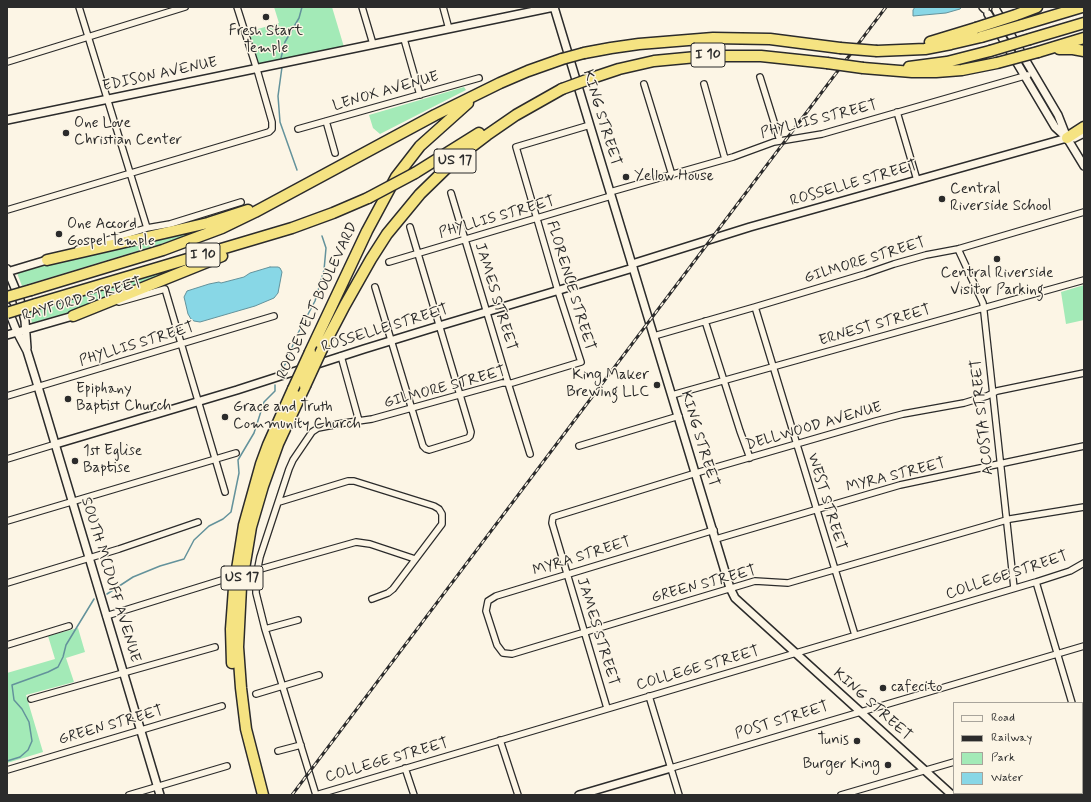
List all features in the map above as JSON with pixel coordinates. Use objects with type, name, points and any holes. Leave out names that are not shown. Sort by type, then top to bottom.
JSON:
[{"type":"highway","points":[[979,32],[1037,7]]},
{"type":"highway","name":"I 10","points":[[7,297],[197,239],[238,221],[435,115],[484,91],[528,71],[584,53],[645,43],[717,37],[774,40],[876,51],[925,49],[951,44],[979,32],[1022,25],[1082,7]]},
{"type":"highway","points":[[864,68],[930,65],[957,60],[1084,23]]},
{"type":"highway","name":"I 10","points":[[7,313],[259,238],[333,213],[368,198],[415,174],[514,112],[562,89],[619,69],[672,59],[707,56],[761,56],[864,68],[912,72],[936,72],[966,69],[997,63],[1084,38]]},
{"type":"highway","points":[[1038,52],[1066,49],[1084,51]]},
{"type":"highway","name":"ROOSEVELT BOULEVARD","points":[[263,795],[246,729],[238,647],[241,588],[251,527],[263,486],[278,444],[344,305],[387,234],[420,194],[458,157],[521,112],[562,89]]},
{"type":"highway","name":"ROOSEVELT BOULEVARD","points":[[256,795],[241,737],[234,690],[231,642],[236,566],[244,525],[255,483],[268,445],[310,352],[367,231],[396,177],[420,146],[444,123],[484,91]]},
{"type":"highway","points":[[1067,138],[1084,127]]},
{"type":"highway","points":[[47,260],[208,223],[247,210],[301,187]]},
{"type":"highway","points":[[73,316],[168,277],[237,251],[259,238]]},
{"type":"main road","name":"EDISON AVENUE","points":[[7,120],[373,44],[404,39],[523,10],[554,7]]},
{"type":"main road","name":"KING STREET","points":[[554,7],[734,598],[952,795]]},
{"type":"main road","points":[[1067,138],[1055,128],[986,9],[997,8],[1060,118],[1067,138],[1084,166]]},
{"type":"main road","name":"ROSSELLE STREET","points":[[56,444],[198,402],[391,340],[558,291],[750,227],[1067,138],[1077,137],[1084,133]]},
{"type":"main road","points":[[7,270],[47,260]]},
{"type":"main road","name":"SOUTH MCDUFF AVENUE","points":[[7,270],[20,300],[26,330],[27,351]]},
{"type":"main road","name":"SOUTH MCDUFF AVENUE","points":[[7,307],[17,332],[27,351],[160,795]]},
{"type":"main road","name":"RAYFORD STREET","points":[[7,335],[73,316]]},
{"type":"main road","name":"POST STREET","points":[[579,795],[671,768]]},
{"type":"street","points":[[79,7],[147,228]]},
{"type":"street","points":[[7,62],[185,7]]},
{"type":"street","points":[[7,210],[130,174],[264,133],[272,129],[272,122],[237,7]]},
{"type":"street","points":[[362,7],[373,44]]},
{"type":"street","points":[[443,7],[449,29]]},
{"type":"street","points":[[404,39],[420,95]]},
{"type":"street","name":"PHYLLIS STREET","points":[[389,262],[537,219],[780,141],[814,136],[1034,73]]},
{"type":"street","points":[[760,77],[780,141]]},
{"type":"street","name":"LENOX AVENUE","points":[[298,129],[479,78]]},
{"type":"street","points":[[644,84],[672,175]]},
{"type":"street","points":[[704,84],[725,159]]},
{"type":"street","points":[[897,112],[917,180]]},
{"type":"street","points":[[326,121],[336,153]]},
{"type":"street","name":"FLORENCE STREET","points":[[581,362],[558,291],[516,147],[590,125]]},
{"type":"street","name":"JAMES STREET","points":[[451,193],[530,454]]},
{"type":"street","points":[[47,260],[93,244],[147,228],[170,224],[241,202]]},
{"type":"street","name":"GILMORE STREET","points":[[654,336],[865,274],[900,262],[958,249],[1084,212]]},
{"type":"street","points":[[375,287],[423,446],[429,450],[468,438],[471,432],[410,227]]},
{"type":"street","name":"ACOSTA STREET","points":[[958,249],[984,308],[1005,520],[1014,588]]},
{"type":"street","name":"ERNEST STREET","points":[[672,396],[1084,280]]},
{"type":"street","name":"RAYFORD STREET","points":[[73,316],[165,289],[181,344]]},
{"type":"street","name":"WEST STREET","points":[[755,307],[855,635]]},
{"type":"street","name":"PHYLLIS STREET","points":[[7,396],[274,316]]},
{"type":"street","points":[[705,321],[750,458]]},
{"type":"street","points":[[181,344],[225,492]]},
{"type":"street","points":[[341,356],[359,421]]},
{"type":"street","name":"GILMORE STREET","points":[[279,502],[293,460],[314,430],[337,424],[372,419],[581,362]]},
{"type":"street","name":"DELLWOOD AVENUE","points":[[553,517],[696,473],[876,421],[903,414],[964,403],[987,396],[997,391],[1084,373]]},
{"type":"street","points":[[579,446],[678,416]]},
{"type":"street","name":"ROSSELLE STREET","points":[[7,459],[56,444]]},
{"type":"street","name":"MYRA STREET","points":[[716,539],[900,485],[1084,446]]},
{"type":"street","points":[[7,521],[236,453]]},
{"type":"street","points":[[316,795],[265,629],[256,593],[260,557],[279,502],[354,481],[434,506],[439,509],[442,514],[442,524],[393,589],[388,593],[372,599]]},
{"type":"street","name":"GREEN STREET","points":[[492,631],[500,650],[508,654],[512,654],[755,581],[788,582],[1005,520],[1084,507]]},
{"type":"street","name":"JAMES STREET","points":[[553,517],[552,523],[608,708]]},
{"type":"street","points":[[7,583],[198,522]]},
{"type":"street","name":"MYRA STREET","points":[[492,631],[486,606],[492,598],[714,530]]},
{"type":"street","points":[[258,570],[356,542],[370,544],[415,559]]},
{"type":"street","name":"COLLEGE STREET","points":[[316,795],[1036,582],[1070,571],[1084,563]]},
{"type":"street","points":[[106,616],[222,580]]},
{"type":"street","points":[[1036,582],[1072,702]]},
{"type":"street","points":[[265,629],[298,620]]},
{"type":"street","points":[[7,645],[69,626]]},
{"type":"street","points":[[31,699],[214,646]]},
{"type":"street","name":"POST STREET","points":[[671,768],[1084,646]]},
{"type":"street","points":[[256,694],[319,675]]},
{"type":"street","points":[[650,696],[679,795]]},
{"type":"street","name":"GREEN STREET","points":[[7,770],[222,706]]},
{"type":"street","points":[[500,740],[518,795]]},
{"type":"street","points":[[278,751],[301,745]]},
{"type":"street","points":[[841,795],[858,793],[925,770],[953,762]]},
{"type":"street","points":[[129,795],[227,766]]},
{"type":"street","points":[[405,768],[414,795]]},
{"type":"green space","points":[[274,7],[332,7],[344,47],[257,65],[247,32],[279,23]]},
{"type":"green space","points":[[464,87],[466,90],[380,134],[373,128],[369,115]]},
{"type":"green space","points":[[221,222],[180,238],[22,286],[17,273],[68,258]]},
{"type":"green space","points":[[195,260],[83,308],[32,323],[29,310]]},
{"type":"green space","points":[[1084,285],[1084,320],[1066,324],[1061,292]]},
{"type":"green space","points":[[78,628],[85,652],[66,658],[74,682],[26,695],[43,752],[7,763],[7,673],[55,659],[48,636]]},
{"type":"water","points":[[915,7],[962,7],[946,13],[913,16],[913,10]]},
{"type":"water","points":[[270,267],[278,267],[282,272],[278,293],[274,298],[255,306],[200,322],[191,319],[188,314],[184,297],[187,291],[209,284],[221,283],[244,277],[250,273]]},
{"type":"waterway","points":[[281,58],[285,42],[299,18],[302,7]]},
{"type":"waterway","points":[[282,67],[278,96],[280,122],[297,170]]},
{"type":"waterway","points":[[279,373],[286,363],[296,337],[315,301],[324,270],[326,248],[322,236]]},
{"type":"waterway","points":[[107,594],[133,577],[160,566],[184,559],[194,540],[209,526],[223,519],[231,512],[239,473],[238,460],[254,433],[264,402],[275,391],[275,385]]},
{"type":"waterway","points":[[7,761],[20,757],[28,750],[32,741],[29,722],[22,709],[14,700],[12,685],[58,667],[63,657],[66,645],[94,599]]},
{"type":"railway","points":[[292,795],[886,7]]},
{"type":"place","name":"Fresh Start Temple","points":[[266,17]]},
{"type":"place","name":"One Love Christian Center","points":[[66,133]]},
{"type":"place","name":"Yellow House","points":[[626,177]]},
{"type":"place","name":"Central Riverside School","points":[[942,199]]},
{"type":"place","name":"One Accord Gospel Temple","points":[[59,234]]},
{"type":"place","name":"Central Riverside Visitor Parking","points":[[997,259]]},
{"type":"place","name":"King Maker Brewing LLC","points":[[657,385]]},
{"type":"place","name":"Epiphany Baptist Church","points":[[68,399]]},
{"type":"place","name":"Grace and Truth Community Church","points":[[225,417]]},
{"type":"place","name":"1st Eglise Baptise","points":[[75,461]]},
{"type":"place","name":"cafecito","points":[[883,688]]},
{"type":"place","name":"Tunis","points":[[857,741]]},
{"type":"place","name":"Burger King","points":[[888,765]]}]
